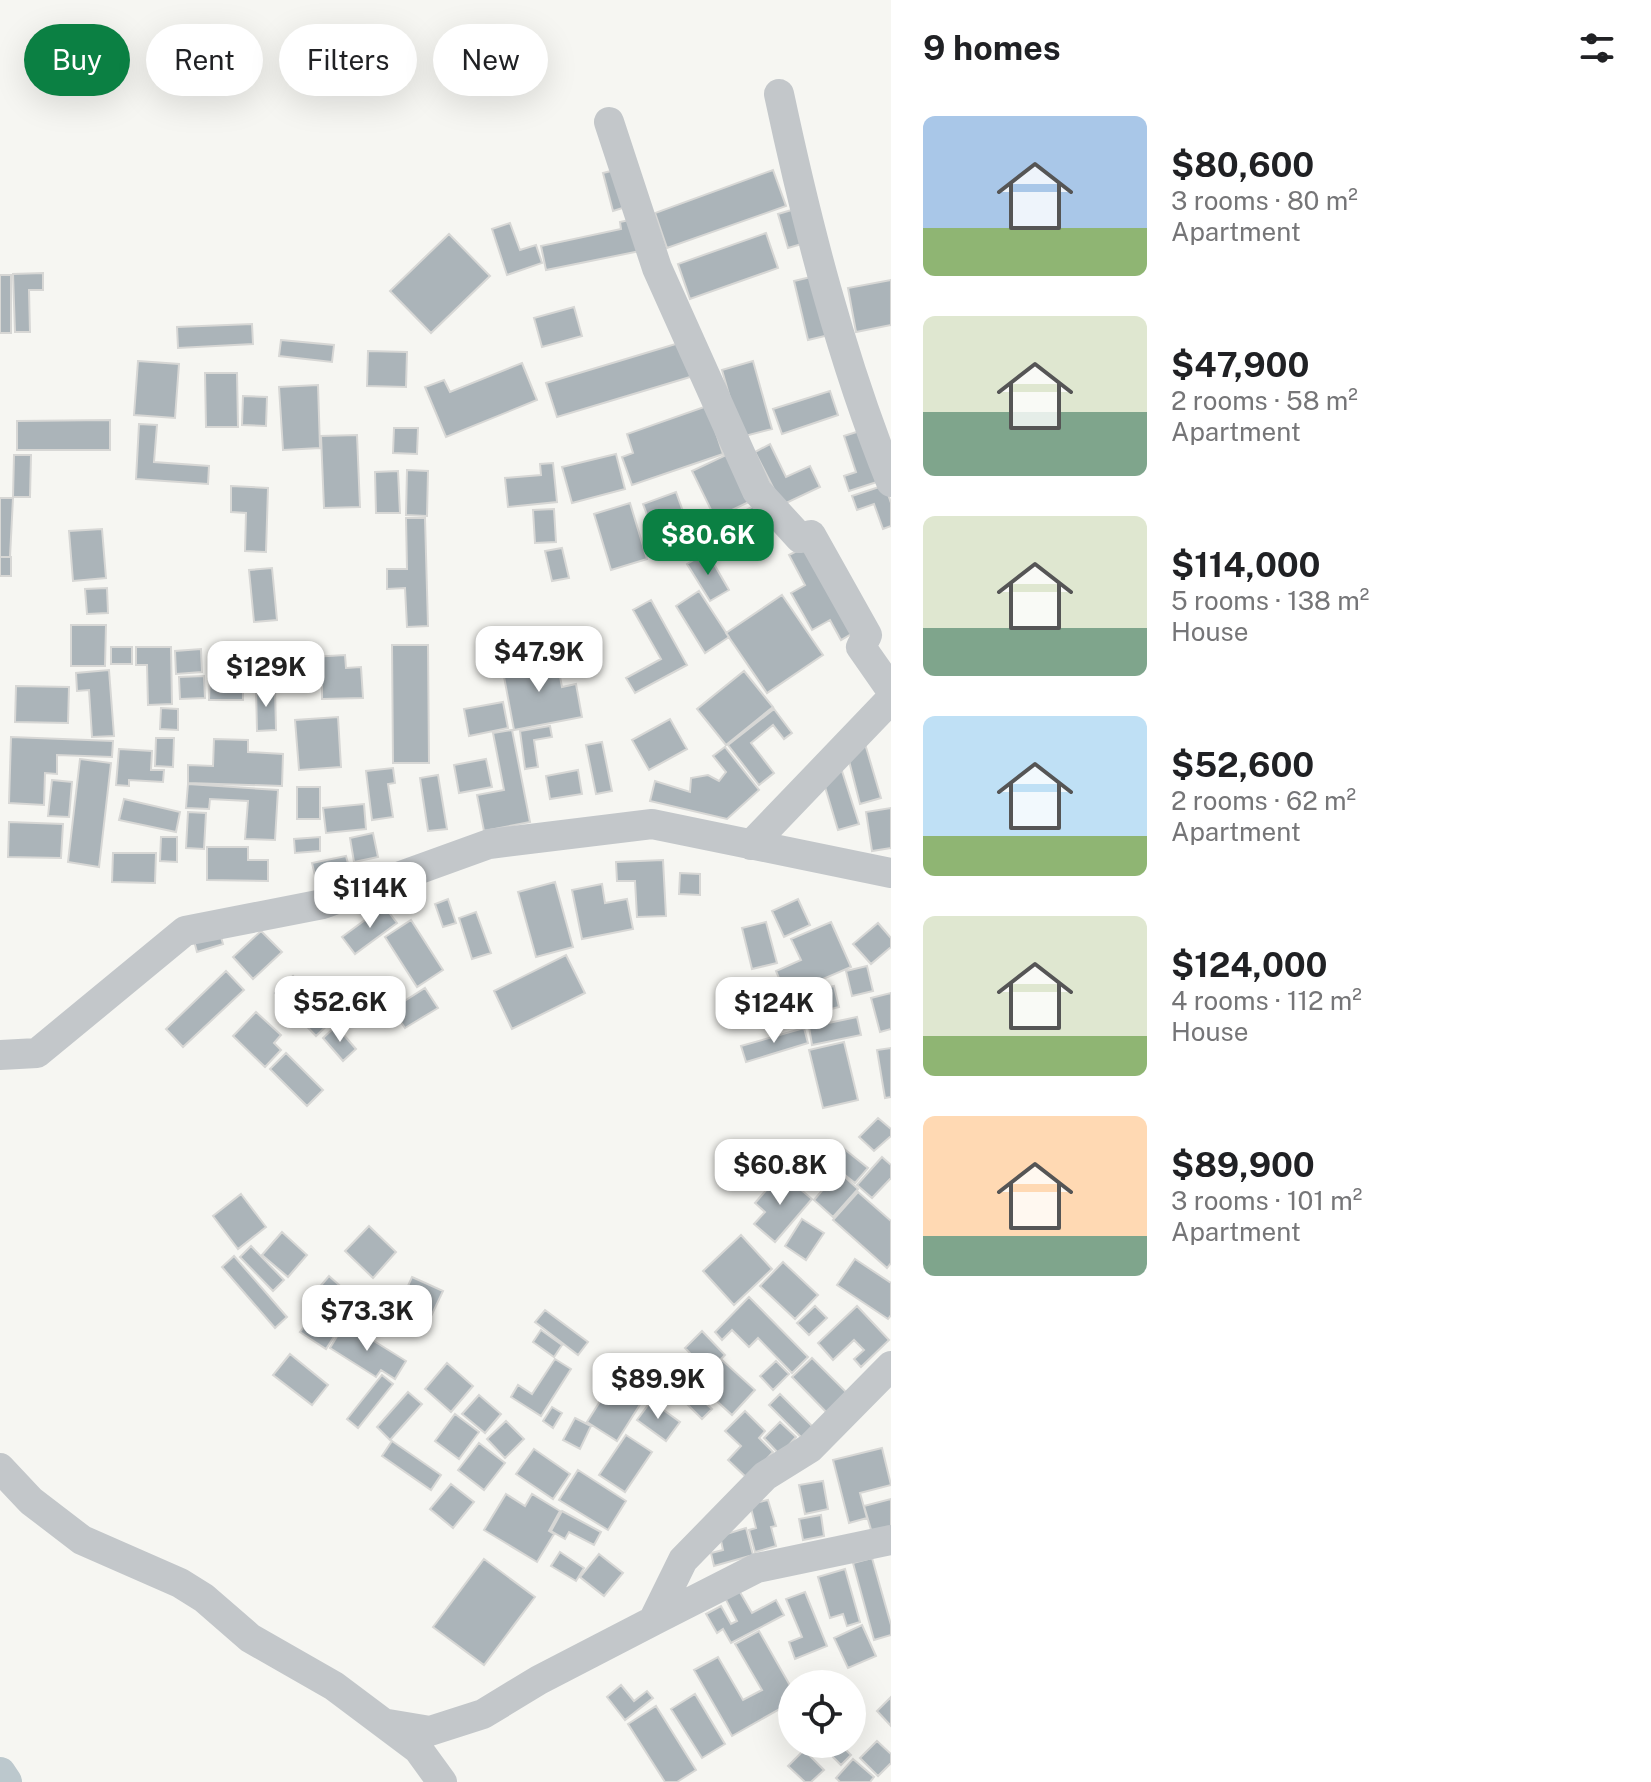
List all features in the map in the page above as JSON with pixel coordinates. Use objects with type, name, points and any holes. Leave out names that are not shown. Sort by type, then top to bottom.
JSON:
[{"type":"street","points":[[779,94],[802,199],[868,424],[891,482]]},
{"type":"street","points":[[609,122],[657,268],[757,491],[800,538],[811,535],[867,635],[861,647],[891,690]]},
{"type":"street","points":[[751,845],[891,699]]},
{"type":"street","points":[[0,1055],[37,1053],[185,931],[323,904],[489,844],[652,824],[890,876]]},
{"type":"street","points":[[653,1621],[683,1560],[765,1476],[810,1448],[891,1366]]},
{"type":"street","points":[[0,1468],[31,1501],[82,1540],[180,1583],[204,1598],[250,1638],[334,1686],[388,1724],[418,1749],[442,1782]]},
{"type":"street","points":[[388,1724],[430,1731],[483,1714],[539,1680],[757,1568],[891,1540]]},
{"type":"building","points":[[619,169],[629,206],[613,211],[603,173]]},
{"type":"building","points":[[773,170],[786,206],[667,248],[655,213]]},
{"type":"building","points":[[795,209],[805,243],[788,248],[778,214]]},
{"type":"building","points":[[638,218],[645,250],[546,270],[541,246],[621,229],[620,222]]},
{"type":"building","points":[[510,223],[520,250],[536,245],[542,263],[507,275],[492,229]]},
{"type":"building","points":[[766,233],[778,268],[690,299],[678,264]]},
{"type":"building","points":[[449,234],[490,276],[431,333],[390,291]]},
{"type":"building","points":[[43,273],[43,290],[29,290],[30,332],[15,332],[13,274]]},
{"type":"building","points":[[0,275],[11,275],[11,333],[0,333]]},
{"type":"building","points":[[815,276],[829,335],[808,340],[794,281]]},
{"type":"building","points":[[891,280],[891,325],[856,332],[848,288]]},
{"type":"building","points":[[574,307],[582,336],[542,347],[534,318]]},
{"type":"building","points":[[252,324],[253,344],[178,348],[177,327]]},
{"type":"building","points":[[281,340],[334,345],[332,362],[279,356]]},
{"type":"building","points":[[689,340],[700,374],[557,417],[546,383]]},
{"type":"building","points":[[368,351],[407,352],[406,387],[367,386]]},
{"type":"building","points":[[138,361],[179,364],[175,418],[134,415]]},
{"type":"building","points":[[753,361],[772,429],[741,437],[722,370]]},
{"type":"building","points":[[522,363],[537,400],[446,437],[425,387],[444,380],[450,392]]},
{"type":"building","points":[[205,373],[237,373],[238,427],[206,427]]},
{"type":"building","points":[[318,385],[320,448],[283,450],[279,387]]},
{"type":"building","points":[[830,391],[838,415],[782,434],[773,409]]},
{"type":"building","points":[[243,396],[267,397],[266,426],[242,425]]},
{"type":"building","points":[[707,406],[723,454],[632,485],[622,457],[633,453],[627,434]]},
{"type":"building","points":[[110,420],[110,450],[17,450],[17,421]]},
{"type":"building","points":[[139,424],[157,425],[154,462],[209,466],[208,484],[136,479]]},
{"type":"building","points":[[394,428],[418,428],[417,454],[393,453]]},
{"type":"building","points":[[866,429],[883,480],[849,491],[844,476],[856,472],[844,436]]},
{"type":"building","points":[[357,435],[360,507],[324,508],[321,436]]},
{"type":"building","points":[[770,444],[786,477],[810,466],[820,487],[782,505],[755,452]]},
{"type":"building","points":[[616,454],[625,489],[572,503],[562,467]]},
{"type":"building","points":[[728,454],[751,501],[715,518],[692,471]]},
{"type":"building","points":[[14,455],[31,455],[30,497],[13,497]]},
{"type":"building","points":[[553,463],[557,502],[508,507],[505,478],[541,475],[540,464]]},
{"type":"building","points":[[407,470],[428,471],[427,516],[406,515]]},
{"type":"building","points":[[398,471],[400,513],[376,513],[375,472]]},
{"type":"building","points":[[885,485],[891,503],[891,526],[883,529],[874,504],[857,510],[852,496]]},
{"type":"building","points":[[231,486],[268,488],[266,552],[245,551],[246,513],[231,512]]},
{"type":"building","points":[[676,492],[693,539],[660,550],[643,504]]},
{"type":"building","points":[[0,498],[13,498],[10,557],[0,557]]},
{"type":"building","points":[[630,503],[647,559],[611,570],[594,514]]},
{"type":"building","points":[[757,504],[765,519],[734,536],[726,521]]},
{"type":"building","points":[[554,509],[556,542],[535,543],[533,510]]},
{"type":"building","points":[[406,518],[425,518],[428,626],[407,627],[405,588],[387,589],[387,569],[407,569]]},
{"type":"building","points":[[102,529],[106,578],[73,581],[69,531]]},
{"type":"building","points":[[810,544],[858,630],[841,640],[830,620],[812,630],[791,593],[805,585],[789,555]]},
{"type":"building","points":[[562,548],[569,578],[552,581],[545,551]]},
{"type":"building","points":[[707,552],[729,590],[710,601],[687,564]]},
{"type":"building","points":[[0,557],[11,557],[11,576],[0,576]]},
{"type":"building","points":[[272,568],[277,620],[254,622],[249,570]]},
{"type":"building","points":[[107,588],[108,613],[87,614],[85,589]]},
{"type":"building","points":[[699,591],[729,637],[705,653],[676,606]]},
{"type":"building","points":[[782,595],[823,655],[767,693],[726,633]]},
{"type":"building","points":[[651,600],[687,665],[635,693],[626,678],[661,659],[633,610]]},
{"type":"building","points":[[71,625],[106,625],[105,666],[71,666]]},
{"type":"building","points":[[580,628],[584,660],[568,662],[564,630]]},
{"type":"building","points":[[392,645],[428,645],[429,763],[393,763]]},
{"type":"building","points":[[111,647],[132,647],[132,664],[111,664]]},
{"type":"building","points":[[136,647],[171,647],[172,704],[148,705],[147,665],[136,665]]},
{"type":"building","points":[[201,649],[202,672],[176,674],[175,651]]},
{"type":"building","points":[[273,652],[275,672],[252,674],[250,654]]},
{"type":"building","points":[[345,655],[346,668],[361,667],[363,698],[322,699],[322,686],[296,687],[294,658]]},
{"type":"building","points":[[556,656],[562,687],[576,684],[582,717],[514,730],[502,666]]},
{"type":"building","points":[[109,670],[114,736],[92,737],[89,690],[77,691],[76,673]]},
{"type":"building","points":[[210,671],[243,672],[243,700],[209,700]]},
{"type":"building","points":[[744,671],[773,707],[726,745],[697,709]]},
{"type":"building","points":[[204,676],[205,698],[180,699],[179,677]]},
{"type":"building","points":[[16,686],[69,687],[68,723],[15,722]]},
{"type":"building","points":[[275,687],[276,730],[257,731],[256,688]]},
{"type":"building","points":[[503,702],[508,728],[469,736],[464,709]]},
{"type":"building","points":[[161,708],[178,709],[178,730],[160,729]]},
{"type":"building","points":[[774,709],[792,733],[784,739],[773,725],[751,743],[774,773],[759,785],[728,745]]},
{"type":"building","points":[[338,717],[341,767],[299,770],[295,720]]},
{"type":"building","points":[[670,719],[687,749],[649,770],[632,740]]},
{"type":"building","points":[[550,726],[552,737],[534,740],[538,767],[525,769],[520,731]]},
{"type":"building","points":[[512,730],[530,822],[484,831],[477,795],[504,790],[493,733]]},
{"type":"building","points":[[11,737],[113,741],[112,757],[57,755],[57,774],[45,773],[44,805],[9,803]]},
{"type":"building","points":[[863,737],[881,798],[860,804],[847,753]]},
{"type":"building","points":[[156,738],[174,738],[173,767],[155,766]]},
{"type":"building","points":[[214,739],[248,740],[248,752],[283,754],[282,786],[188,783],[188,765],[213,766]]},
{"type":"building","points":[[602,742],[612,791],[596,794],[586,745]]},
{"type":"building","points":[[725,747],[759,790],[727,819],[650,801],[655,781],[690,792],[691,778],[708,775],[719,781],[726,772],[713,756]]},
{"type":"building","points":[[119,749],[152,751],[151,770],[164,770],[163,782],[129,780],[129,786],[116,785]]},
{"type":"building","points":[[80,759],[111,763],[99,867],[68,862]]},
{"type":"building","points":[[486,759],[492,787],[459,793],[454,765]]},
{"type":"building","points":[[393,768],[395,783],[388,784],[393,817],[372,820],[366,771]]},
{"type":"building","points":[[578,770],[582,794],[550,799],[546,776]]},
{"type":"building","points":[[842,771],[859,824],[838,830],[822,777]]},
{"type":"building","points":[[438,775],[447,829],[428,831],[420,778]]},
{"type":"building","points":[[52,780],[72,782],[69,817],[48,816]]},
{"type":"building","points":[[188,784],[278,790],[275,840],[245,839],[248,801],[210,799],[209,809],[186,808]]},
{"type":"building","points":[[297,787],[320,787],[320,819],[297,819]]},
{"type":"building","points":[[124,799],[180,812],[176,832],[119,820]]},
{"type":"building","points":[[364,804],[366,829],[326,833],[323,808]]},
{"type":"building","points":[[891,808],[891,848],[872,851],[866,812]]},
{"type":"building","points":[[188,812],[206,813],[204,849],[186,848]]},
{"type":"building","points":[[9,822],[63,824],[61,858],[8,857]]},
{"type":"building","points":[[373,833],[378,857],[354,862],[350,838]]},
{"type":"building","points":[[161,837],[177,837],[177,862],[160,861]]},
{"type":"building","points":[[320,837],[320,851],[295,853],[294,839]]},
{"type":"building","points":[[207,847],[248,847],[248,860],[268,860],[268,881],[207,880]]},
{"type":"building","points":[[113,853],[156,853],[155,883],[112,882]]},
{"type":"building","points":[[346,856],[350,871],[316,880],[312,863]]},
{"type":"building","points":[[663,860],[666,916],[637,917],[635,881],[617,881],[616,862]]},
{"type":"building","points":[[680,873],[700,874],[700,895],[679,894]]},
{"type":"building","points":[[555,882],[573,947],[536,957],[518,892]]},
{"type":"building","points":[[602,884],[605,903],[627,899],[633,929],[582,939],[572,890]]},
{"type":"building","points":[[448,899],[456,923],[443,927],[435,904]]},
{"type":"building","points":[[798,899],[810,925],[784,937],[772,911]]},
{"type":"building","points":[[384,906],[397,923],[355,954],[342,937]]},
{"type":"building","points":[[476,912],[491,953],[472,959],[459,918]]},
{"type":"building","points":[[411,920],[443,970],[417,987],[385,937]]},
{"type":"building","points":[[766,922],[777,963],[752,969],[742,928]]},
{"type":"building","points":[[831,922],[851,967],[786,995],[776,971],[801,960],[791,939]]},
{"type":"building","points":[[878,923],[891,938],[891,947],[871,964],[853,944]]},
{"type":"building","points":[[219,930],[223,944],[197,952],[193,937]]},
{"type":"building","points":[[261,931],[282,952],[253,979],[233,957]]},
{"type":"building","points":[[566,955],[585,993],[512,1029],[494,991]]},
{"type":"building","points":[[867,966],[873,991],[852,996],[846,971]]},
{"type":"building","points":[[226,971],[244,990],[183,1047],[166,1029]]},
{"type":"building","points":[[293,976],[334,1019],[316,1036],[275,993]]},
{"type":"building","points":[[834,986],[839,1007],[808,1015],[810,1023],[789,1028],[781,999]]},
{"type":"building","points":[[425,988],[438,1008],[405,1028],[392,1009]]},
{"type":"building","points":[[891,993],[891,1029],[880,1032],[871,998]]},
{"type":"building","points":[[256,1012],[281,1035],[274,1043],[281,1050],[265,1067],[233,1036]]},
{"type":"building","points":[[857,1017],[861,1035],[812,1045],[809,1027]]},
{"type":"building","points":[[336,1026],[356,1049],[343,1061],[323,1038]]},
{"type":"building","points":[[804,1028],[808,1043],[746,1062],[741,1046]]},
{"type":"building","points":[[844,1042],[858,1100],[823,1108],[809,1050]]},
{"type":"building","points":[[891,1048],[891,1097],[885,1098],[877,1050]]},
{"type":"building","points":[[286,1053],[323,1090],[307,1106],[270,1069]]},
{"type":"building","points":[[878,1118],[891,1129],[891,1136],[874,1151],[859,1137]]},
{"type":"building","points":[[843,1148],[868,1168],[855,1183],[831,1164]]},
{"type":"building","points":[[882,1157],[891,1165],[891,1178],[872,1198],[857,1185]]},
{"type":"building","points":[[825,1159],[858,1189],[833,1217],[814,1200],[825,1187],[811,1175]]},
{"type":"building","points":[[781,1173],[812,1199],[775,1242],[754,1224],[765,1212],[755,1203]]},
{"type":"building","points":[[858,1192],[891,1221],[891,1263],[887,1268],[833,1220]]},
{"type":"building","points":[[241,1194],[266,1227],[238,1249],[213,1216]]},
{"type":"building","points":[[802,1219],[824,1233],[806,1260],[785,1246]]},
{"type":"building","points":[[369,1226],[396,1252],[373,1278],[345,1251]]},
{"type":"building","points":[[282,1232],[307,1255],[288,1277],[262,1255]]},
{"type":"building","points":[[741,1235],[772,1269],[734,1305],[703,1271]]},
{"type":"building","points":[[251,1246],[284,1280],[273,1291],[240,1257]]},
{"type":"building","points":[[234,1256],[287,1317],[275,1328],[222,1267]]},
{"type":"building","points":[[855,1259],[891,1283],[891,1315],[888,1319],[837,1285]]},
{"type":"building","points":[[783,1262],[818,1295],[795,1319],[760,1286]]},
{"type":"building","points":[[329,1276],[357,1301],[341,1321],[312,1296]]},
{"type":"building","points":[[412,1277],[443,1291],[426,1327],[396,1312]]},
{"type":"building","points":[[749,1297],[808,1357],[792,1373],[758,1338],[749,1347],[732,1330],[722,1340],[715,1332]]},
{"type":"building","points":[[815,1306],[827,1318],[809,1335],[797,1323]]},
{"type":"building","points":[[857,1306],[889,1340],[861,1367],[854,1359],[864,1350],[854,1340],[833,1360],[818,1343]]},
{"type":"building","points":[[545,1310],[588,1342],[578,1355],[535,1322]]},
{"type":"building","points":[[312,1316],[337,1332],[326,1349],[300,1332]]},
{"type":"building","points":[[345,1323],[406,1361],[395,1379],[381,1370],[376,1377],[330,1348]]},
{"type":"building","points":[[541,1330],[562,1345],[554,1357],[533,1342]]},
{"type":"building","points":[[702,1331],[725,1355],[708,1372],[685,1348]]},
{"type":"building","points":[[290,1354],[328,1385],[312,1405],[273,1375]]},
{"type":"building","points":[[812,1358],[852,1398],[832,1418],[792,1377]]},
{"type":"building","points":[[555,1359],[571,1369],[541,1416],[511,1397],[518,1385],[532,1394]]},
{"type":"building","points":[[722,1360],[755,1390],[732,1415],[699,1385]]},
{"type":"building","points":[[776,1361],[789,1374],[773,1390],[760,1376]]},
{"type":"building","points":[[447,1363],[473,1386],[451,1412],[425,1389]]},
{"type":"building","points":[[691,1371],[701,1380],[691,1390],[712,1409],[702,1419],[673,1390]]},
{"type":"building","points":[[382,1375],[393,1384],[358,1428],[347,1419]]},
{"type":"building","points":[[616,1376],[646,1395],[617,1441],[587,1422]]},
{"type":"building","points":[[408,1392],[422,1404],[390,1440],[377,1427]]},
{"type":"building","points":[[780,1394],[814,1428],[803,1439],[769,1405]]},
{"type":"building","points":[[479,1395],[501,1414],[485,1433],[462,1414]]},
{"type":"building","points":[[651,1401],[680,1422],[666,1441],[637,1420]]},
{"type":"building","points":[[552,1407],[562,1413],[553,1428],[543,1421]]},
{"type":"building","points":[[745,1411],[765,1431],[759,1438],[773,1452],[748,1479],[728,1460],[741,1446],[725,1431]]},
{"type":"building","points":[[455,1414],[479,1432],[459,1459],[435,1441]]},
{"type":"building","points":[[575,1418],[591,1426],[580,1449],[563,1440]]},
{"type":"building","points":[[506,1421],[524,1439],[505,1458],[487,1439]]},
{"type":"building","points":[[780,1422],[796,1437],[780,1455],[764,1438]]},
{"type":"building","points":[[626,1435],[652,1452],[625,1492],[599,1475]]},
{"type":"building","points":[[392,1441],[441,1475],[431,1490],[382,1456]]},
{"type":"building","points":[[479,1443],[505,1463],[484,1490],[458,1470]]},
{"type":"building","points":[[882,1448],[891,1485],[860,1493],[867,1518],[849,1523],[833,1460]]},
{"type":"building","points":[[534,1449],[570,1474],[553,1499],[516,1474]]},
{"type":"building","points":[[578,1470],[626,1501],[608,1530],[559,1500]]},
{"type":"building","points":[[823,1481],[828,1509],[805,1514],[799,1485]]},
{"type":"building","points":[[451,1484],[474,1502],[453,1528],[430,1509]]},
{"type":"building","points":[[506,1494],[525,1506],[532,1494],[560,1511],[549,1531],[554,1534],[537,1562],[484,1530]]},
{"type":"building","points":[[891,1499],[891,1528],[872,1533],[864,1506]]},
{"type":"building","points":[[768,1500],[776,1526],[771,1527],[776,1546],[755,1552],[749,1530],[756,1528],[750,1504]]},
{"type":"building","points":[[562,1511],[601,1532],[594,1545],[569,1532],[565,1539],[551,1531]]},
{"type":"building","points":[[821,1515],[824,1536],[803,1540],[799,1519]]},
{"type":"building","points":[[746,1528],[753,1555],[714,1566],[711,1553],[723,1550],[720,1536]]},
{"type":"building","points":[[560,1552],[584,1568],[576,1581],[551,1566]]},
{"type":"building","points":[[599,1554],[623,1573],[604,1596],[580,1577]]},
{"type":"building","points":[[872,1558],[891,1625],[891,1635],[874,1640],[853,1563]]},
{"type":"building","points":[[484,1559],[535,1597],[484,1665],[433,1627]]},
{"type":"building","points":[[845,1569],[860,1622],[847,1626],[843,1614],[830,1618],[818,1577]]},
{"type":"building","points":[[737,1587],[752,1613],[776,1600],[784,1615],[731,1643],[723,1629],[717,1633],[706,1614],[721,1606],[731,1624],[737,1621],[723,1594]]},
{"type":"building","points":[[805,1592],[827,1646],[795,1659],[789,1642],[802,1637],[786,1599]]},
{"type":"building","points":[[862,1625],[876,1656],[848,1668],[834,1638]]},
{"type":"building","points":[[759,1631],[781,1670],[778,1670],[778,1710],[732,1736],[694,1670],[718,1657],[743,1700],[762,1690],[735,1644]]},
{"type":"building","points":[[621,1685],[634,1701],[647,1691],[653,1698],[625,1720],[607,1697]]},
{"type":"building","points":[[695,1694],[725,1744],[702,1758],[671,1709]]},
{"type":"building","points":[[891,1697],[891,1726],[877,1711]]},
{"type":"building","points":[[656,1706],[696,1770],[677,1782],[665,1782],[628,1724]]},
{"type":"building","points":[[877,1741],[891,1754],[891,1763],[878,1776],[860,1758],[866,1758],[866,1752]]},
{"type":"building","points":[[796,1758],[812,1758],[824,1770],[811,1782],[805,1782],[788,1766]]},
{"type":"building","points":[[834,1758],[848,1758],[841,1765]]},
{"type":"building","points":[[853,1759],[874,1777],[870,1782],[840,1782],[836,1778]]},
{"type":"waterway","points":[[0,1773],[6,1782]]}]
